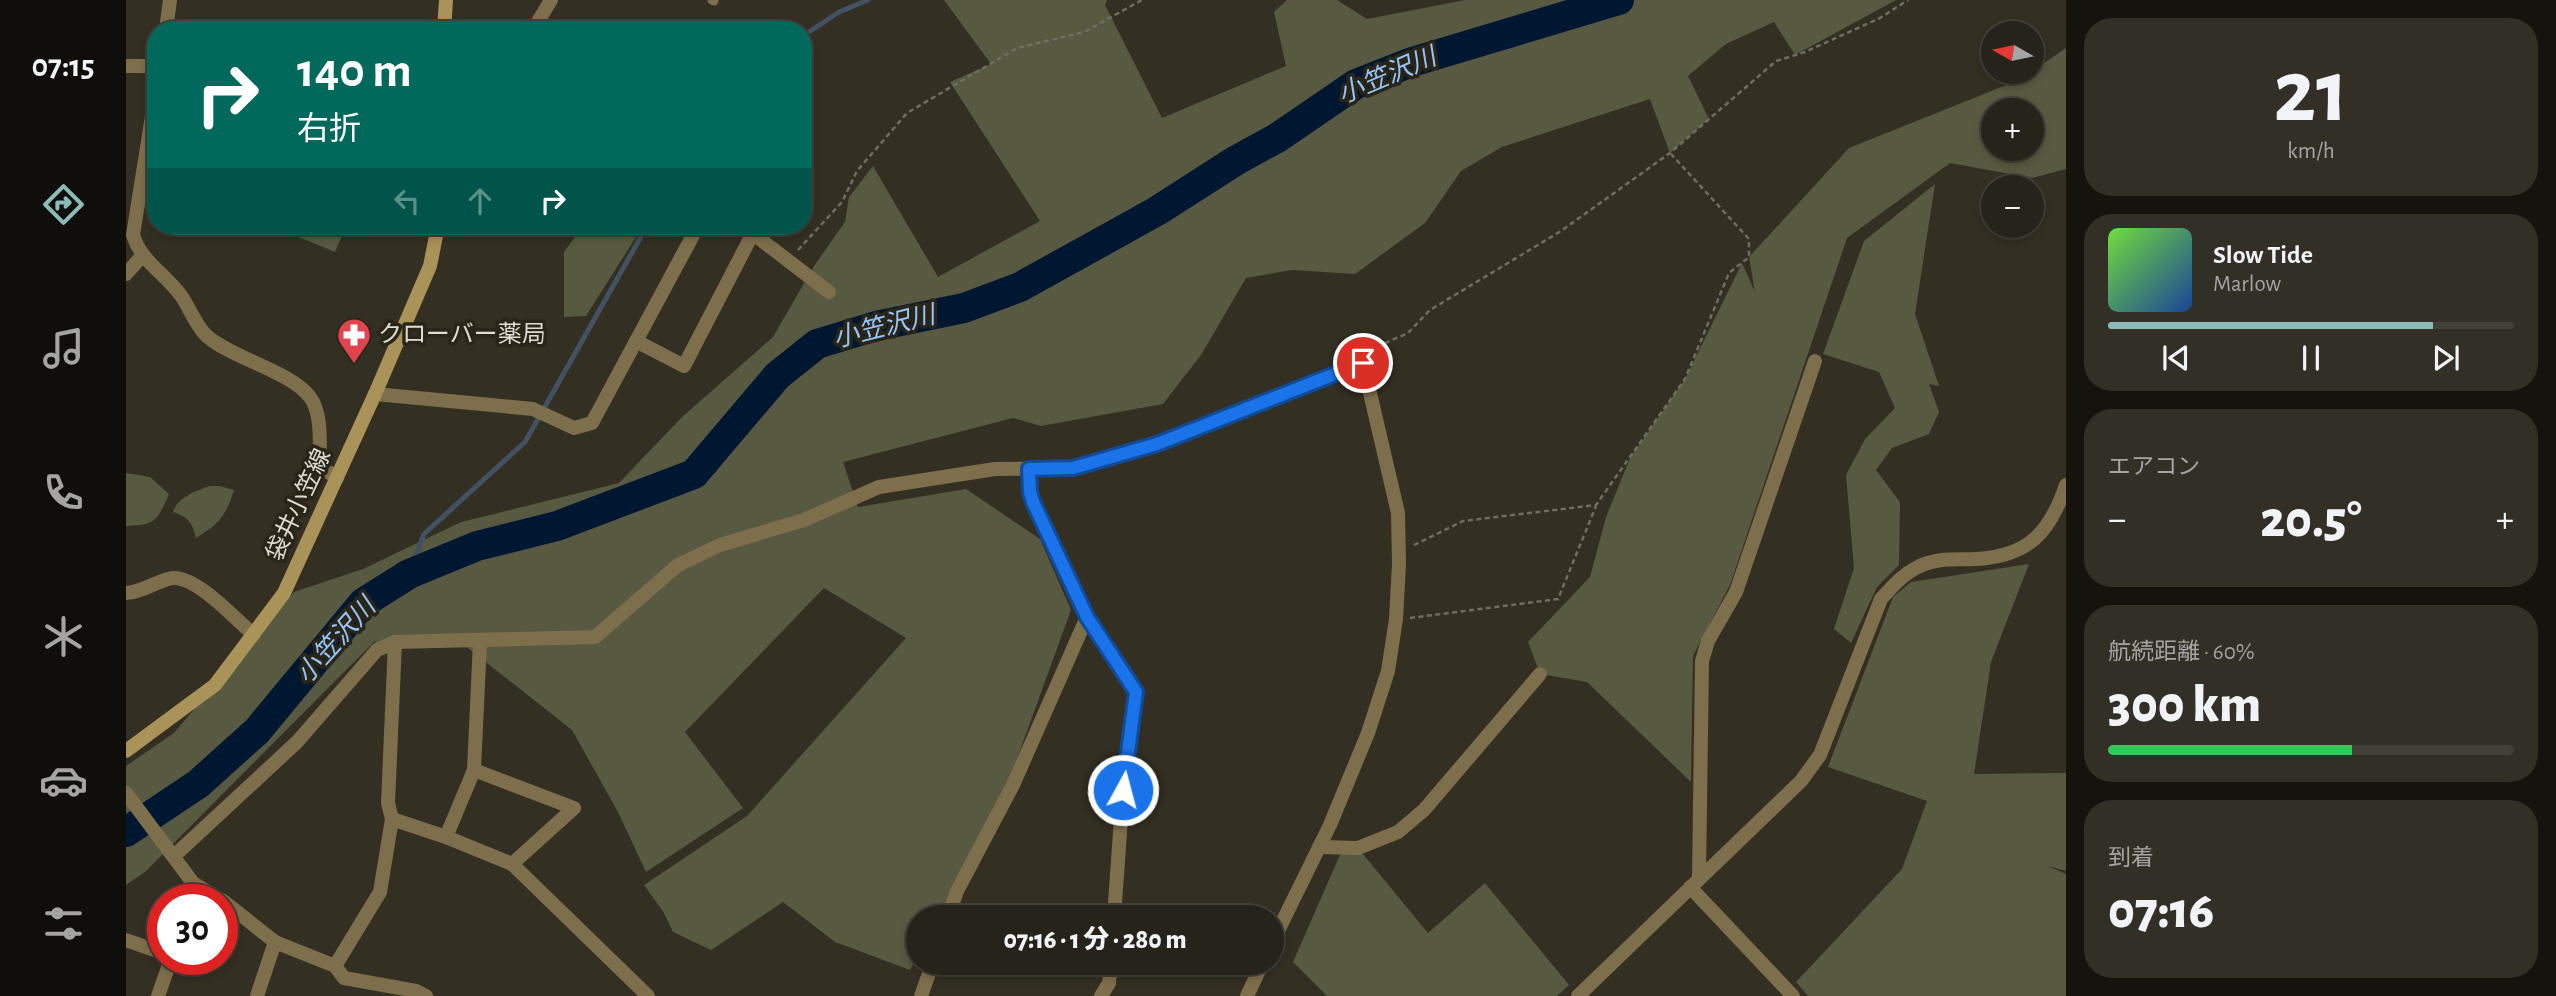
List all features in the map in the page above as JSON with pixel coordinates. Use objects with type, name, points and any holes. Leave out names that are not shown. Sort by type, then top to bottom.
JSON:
[{"type":"main road","points":[[445,21],[446,0]]},
{"type":"main road","name":"袋井小笠線","points":[[126,751],[215,685],[284,593],[430,266],[436,235]]},
{"type":"street","points":[[167,21],[170,0]]},
{"type":"street","points":[[538,21],[551,0]]},
{"type":"street","points":[[126,66],[147,66]]},
{"type":"street","points":[[126,274],[135,246],[133,235],[147,147]]},
{"type":"street","points":[[375,394],[533,409],[574,428],[592,423],[693,235]]},
{"type":"street","points":[[636,341],[684,366],[746,235]]},
{"type":"street","points":[[755,235],[829,292]]},
{"type":"street","points":[[135,246],[181,295],[207,337],[294,384],[310,397],[318,417],[320,466],[337,478]]},
{"type":"street","points":[[1793,996],[1695,882],[1702,661],[1708,641],[1736,592],[1815,361]]},
{"type":"street","points":[[173,853],[297,742],[377,650],[395,642],[595,637],[678,565],[720,545],[804,520],[879,487],[995,469],[1073,468],[1157,444],[1363,363],[1398,513],[1396,619],[1388,671],[1368,733],[1319,847],[1284,918]]},
{"type":"street","points":[[1029,469],[1033,502],[1087,617],[1136,692],[1123,790],[1115,905]]},
{"type":"street","points":[[1578,996],[1801,781],[1820,755],[1881,599],[1898,581],[1919,566],[1943,559],[1979,559],[2024,549],[2058,509],[2066,485]]},
{"type":"street","points":[[126,593],[139,592],[173,578],[194,582],[254,635]]},
{"type":"street","points":[[952,905],[1013,785],[1087,617]]},
{"type":"street","points":[[446,837],[474,770],[480,641]]},
{"type":"street","points":[[335,966],[380,892],[392,819],[388,803],[395,642]]},
{"type":"street","points":[[1319,847],[1358,848],[1398,832],[1424,810],[1540,674]]},
{"type":"street","points":[[474,770],[574,808],[512,864]]},
{"type":"street","points":[[128,795],[193,883]]},
{"type":"street","points":[[392,819],[446,837],[512,864],[648,996]]},
{"type":"street","points":[[238,913],[275,942],[335,966],[344,978],[416,991],[426,996]]},
{"type":"street","points":[[126,940],[147,947]]},
{"type":"street","points":[[257,996],[275,942]]},
{"type":"street","points":[[158,996],[165,975]]},
{"type":"street","points":[[921,996],[928,975]]},
{"type":"street","points":[[1101,996],[1109,983],[1110,975]]},
{"type":"street","points":[[1247,996],[1257,975]]},
{"type":"path","points":[[812,234],[842,202],[857,171],[907,113],[1017,48],[1084,32],[1142,0]]},
{"type":"path","points":[[1363,363],[1374,348],[1408,333],[1430,310],[1561,231],[1670,153],[1776,61],[1805,52],[1880,18],[1908,0]]},
{"type":"path","points":[[1396,619],[1558,599],[1596,505],[1685,379],[1729,273],[1749,257],[1749,239],[1670,153]]},
{"type":"path","points":[[788,260],[811,235]]},
{"type":"path","points":[[1399,553],[1463,521],[1596,505]]},
{"type":"green space","points":[[944,0],[1107,0],[1105,5],[1162,118],[1286,66],[1274,12],[1287,0],[1337,0],[1367,19],[1465,0],[1896,0],[1795,55],[1774,22],[1726,44],[1688,76],[1709,119],[1670,153],[1650,99],[1502,147],[1461,171],[1425,223],[1355,274],[1292,270],[1246,278],[1201,355],[1163,404],[1041,426],[1013,418],[843,462],[858,507],[966,489],[1040,539],[1071,610],[997,814],[946,905],[906,905],[906,969],[835,942],[783,902],[711,950],[673,932],[664,913],[644,885],[747,816],[906,638],[824,588],[685,732],[743,808],[646,872],[618,812],[572,730],[459,641],[377,650],[375,641],[145,872],[126,885],[126,766],[174,733],[294,592],[363,569],[461,522],[619,483],[682,417],[773,337],[814,266],[845,222],[849,197],[873,166],[938,277],[1040,221],[950,82],[991,64]]},
{"type":"green space","points":[[2066,48],[2066,169],[2043,175],[2016,175],[1950,163],[1847,238],[1730,585],[1693,656],[1691,782],[1587,682],[1540,674],[1528,642],[1590,577],[1606,517],[1631,456],[1685,379],[1742,263],[1755,292],[1749,257],[1849,148],[2009,84],[2044,84],[2044,63]]},
{"type":"green space","points":[[1935,184],[1915,314],[1939,386],[1929,384],[1939,412],[1929,434],[1892,448],[1876,470],[1900,502],[1899,565],[1877,587],[1851,643],[1834,629],[1854,568],[1846,475],[1865,439],[1895,408],[1879,372],[1823,354],[1864,241]]},
{"type":"green space","points":[[294,235],[342,235],[335,252]]},
{"type":"green space","points":[[576,235],[637,235],[586,316],[564,317],[564,252]]},
{"type":"green space","points":[[126,473],[150,477],[169,494],[158,516],[150,523],[126,526]]},
{"type":"green space","points":[[210,486],[234,490],[221,518],[196,538],[189,521],[173,512],[183,498]]},
{"type":"green space","points":[[2029,564],[1991,662],[1974,774],[2066,773],[2066,871],[2048,866],[2066,874],[2066,996],[1808,996],[1796,982],[1902,869],[1927,801],[1828,767],[1893,597],[1911,582]]},
{"type":"green space","points":[[1343,848],[1358,848],[1428,933],[1485,883],[1569,985],[1557,996],[1327,996],[1293,962]]},
{"type":"waterway","points":[[812,30],[839,12],[868,0]]},
{"type":"waterway","name":"小笠沢川","points":[[126,832],[198,784],[257,731],[363,603],[409,574],[477,546],[557,526],[694,474],[777,376],[817,344],[876,326],[964,308],[1020,287],[1157,211],[1235,161],[1277,138],[1356,84],[1412,62],[1619,0]]},
{"type":"waterway","points":[[409,574],[424,534],[525,442],[642,235]]},
{"type":"place","name":"クローバー薬局","points":[[354,365]]},
{"type":"route","points":[[1123,790],[1136,692],[1087,617],[1033,502],[1029,469],[1073,468],[1157,444],[1363,363]]}]
